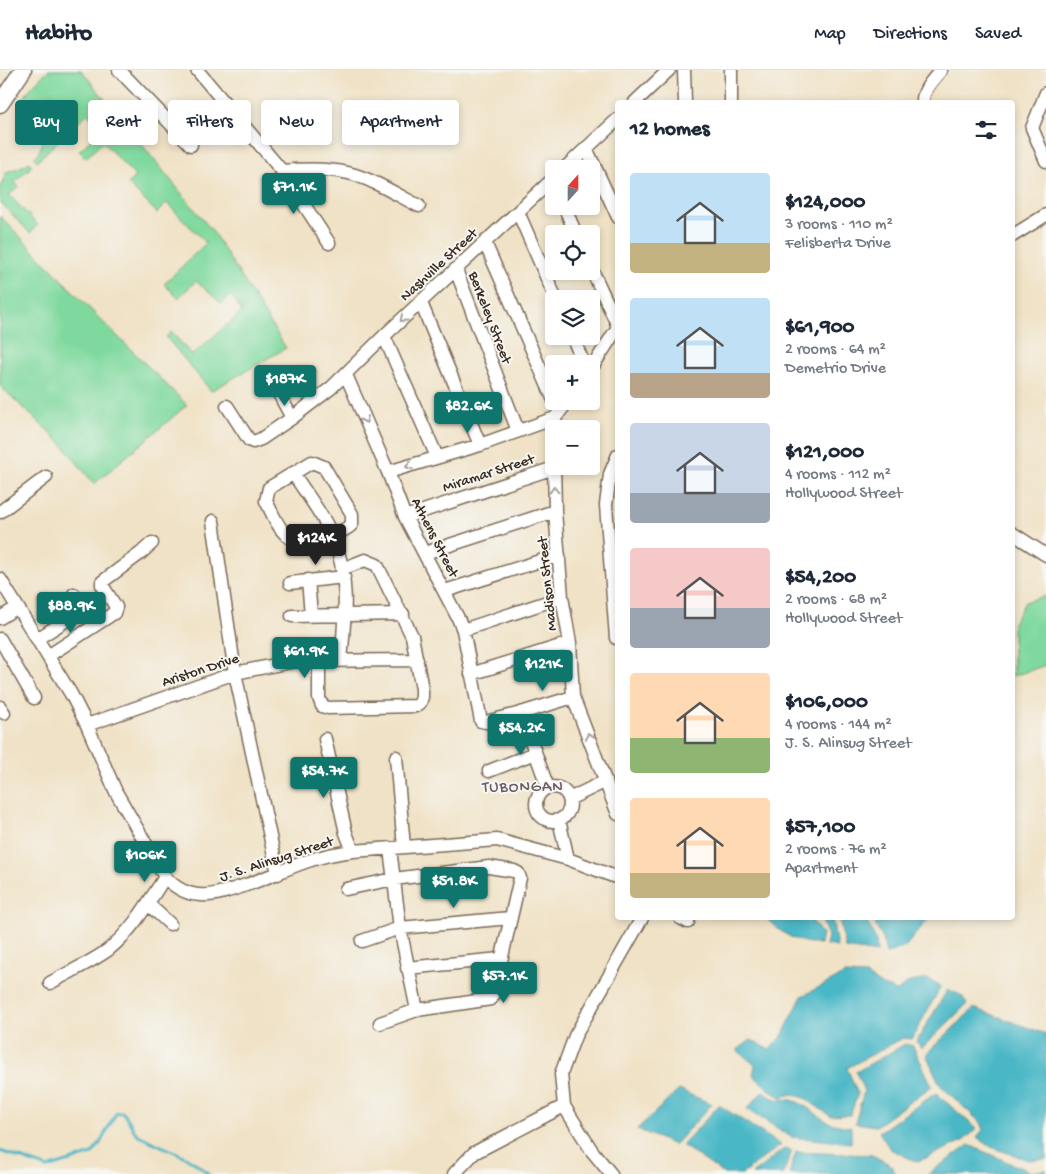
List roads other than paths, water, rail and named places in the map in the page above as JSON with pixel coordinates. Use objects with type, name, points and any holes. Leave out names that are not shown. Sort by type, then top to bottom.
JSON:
[{"type":"main road","points":[[0,104],[23,70]]},
{"type":"street","points":[[120,70],[168,121]]},
{"type":"street","points":[[197,70],[282,171],[329,243]]},
{"type":"street","points":[[637,100],[669,70]]},
{"type":"street","points":[[684,70],[685,100]]},
{"type":"street","points":[[731,70],[731,100]]},
{"type":"street","points":[[923,100],[927,88],[941,70]]},
{"type":"street","points":[[1045,156],[1032,128],[1046,93]]},
{"type":"street","points":[[573,160],[615,122]]},
{"type":"street","points":[[586,148],[615,211]]},
{"type":"street","points":[[282,171],[311,168],[349,173],[374,183],[419,206]]},
{"type":"street","name":"Nashville Street","points":[[227,406],[249,440],[253,442],[261,440],[346,375],[384,336],[545,188]]},
{"type":"street","points":[[518,212],[552,290]]},
{"type":"street","points":[[1015,234],[1046,215]]},
{"type":"street","points":[[388,472],[480,445],[518,431],[556,412],[485,243]]},
{"type":"street","name":"Berkeley Street","points":[[456,270],[518,431]]},
{"type":"street","points":[[596,280],[615,320]]},
{"type":"street","points":[[421,303],[480,445]]},
{"type":"street","points":[[600,355],[615,332]]},
{"type":"street","points":[[384,336],[436,457]]},
{"type":"street","name":"Athens Street","points":[[346,375],[388,472],[405,517],[425,552],[463,630],[480,719],[483,722],[521,713]]},
{"type":"street","points":[[271,379],[292,418]]},
{"type":"street","points":[[312,462],[324,467],[352,514],[352,524],[348,528],[332,534],[297,542],[290,539],[284,534],[266,501],[269,488],[312,462]]},
{"type":"street","points":[[615,462],[610,474],[606,505],[613,527],[615,601]]},
{"type":"street","name":"Miramar Street","points":[[405,517],[545,468]]},
{"type":"street","points":[[293,473],[332,534],[343,573],[345,614],[341,660]]},
{"type":"street","name":"Madison Street","points":[[554,475],[555,512],[562,597],[570,643],[574,697],[615,806]]},
{"type":"street","points":[[0,512],[46,477]]},
{"type":"street","points":[[425,552],[555,512]]},
{"type":"street","points":[[213,521],[235,673],[278,874]]},
{"type":"street","points":[[1015,535],[1046,556]]},
{"type":"street","points":[[48,656],[114,613],[116,607],[102,583],[152,543]]},
{"type":"street","points":[[445,591],[559,555]]},
{"type":"street","points":[[290,583],[343,573],[365,560],[377,564],[412,636],[422,697],[420,703],[416,706],[328,708],[320,704],[319,661]]},
{"type":"street","name":"J. S. Alinsug Street","points":[[0,579],[16,608],[37,638],[71,694],[87,725],[116,792],[165,877],[173,886],[182,891],[212,896],[332,854],[497,840],[568,859],[615,877]]},
{"type":"street","points":[[308,580],[311,615]]},
{"type":"street","points":[[37,638],[86,612],[74,594]]},
{"type":"street","points":[[463,630],[562,597]]},
{"type":"street","points":[[0,618],[16,608]]},
{"type":"street","points":[[292,616],[402,614]]},
{"type":"street","points":[[0,639],[34,698]]},
{"type":"street","points":[[471,674],[570,643]]},
{"type":"street","name":"Ariston Drive","points":[[87,725],[235,673],[296,661],[417,660]]},
{"type":"street","points":[[548,788],[521,713],[574,697]]},
{"type":"street","points":[[325,739],[346,833],[353,851]]},
{"type":"street","points":[[490,771],[535,753]]},
{"type":"street","points":[[396,757],[404,847]]},
{"type":"street","points":[[569,799],[606,781]]},
{"type":"street","points":[[548,788],[557,788],[564,792],[569,799],[570,808],[566,816],[559,820],[550,821],[542,817],[537,810],[537,801],[541,793],[548,788]]},
{"type":"street","points":[[559,820],[568,859]]},
{"type":"street","points":[[390,849],[400,928],[417,1010]]},
{"type":"street","points":[[346,889],[394,879],[489,867],[514,871],[520,878],[491,999],[417,1010],[380,1023]]},
{"type":"street","points":[[50,983],[107,950],[122,938],[139,918],[165,877]]},
{"type":"street","points":[[148,904],[170,924]]},
{"type":"street","points":[[362,941],[400,928],[510,918]]},
{"type":"street","points":[[611,1174],[592,1151],[564,1106],[561,1074],[575,1036],[641,920]]},
{"type":"street","points":[[408,968],[500,959]]},
{"type":"street","points":[[454,1174],[474,1153],[564,1106]]},
{"type":"water","points":[[768,920],[813,920],[822,934],[820,944],[797,940],[778,929]]},
{"type":"water","points":[[822,920],[832,920],[837,947],[826,945],[828,936]]},
{"type":"water","points":[[839,920],[866,920],[876,940],[877,953],[845,948]]},
{"type":"water","points":[[873,920],[927,920],[905,947],[886,954],[883,939]]},
{"type":"water","points":[[845,974],[866,975],[881,985],[897,991],[909,982],[928,979],[941,986],[912,1039],[903,1038],[847,1068],[858,1094],[850,1115],[830,1116],[805,1098],[792,1094],[782,1097],[773,1093],[753,1075],[755,1065],[737,1050],[751,1040],[769,1049],[781,1038],[802,996]]},
{"type":"water","points":[[948,989],[962,996],[967,1004],[922,1048],[916,1042]]},
{"type":"water","points":[[974,1008],[1046,1034],[1046,1159],[1028,1160],[991,1147],[977,1137],[983,1130],[982,1124],[940,1085],[926,1054]]},
{"type":"water","points":[[905,1044],[913,1046],[932,1086],[876,1126],[855,1123],[864,1091],[856,1072]]},
{"type":"water","points":[[679,1090],[712,1104],[674,1145],[637,1129]]},
{"type":"water","points":[[763,1091],[776,1099],[800,1103],[828,1122],[851,1127],[851,1143],[791,1137],[747,1109]]},
{"type":"water","points":[[936,1093],[977,1129],[963,1141],[917,1162],[890,1149],[879,1132]]},
{"type":"water","points":[[719,1105],[781,1145],[742,1174],[724,1174],[682,1145]]},
{"type":"water","points":[[969,1145],[1031,1172],[1046,1170],[1046,1174],[928,1174]]},
{"type":"water","points":[[785,1148],[792,1151],[783,1174],[752,1174]]},
{"type":"water","points":[[796,1152],[872,1155],[893,1166],[894,1174],[789,1174]]},
{"type":"waterway","points":[[0,1151],[48,1168],[92,1154],[116,1113],[122,1112],[137,1134],[193,1161],[208,1174]]},
{"type":"district","name":"TUBONGAN","points":[[523,785]]}]
